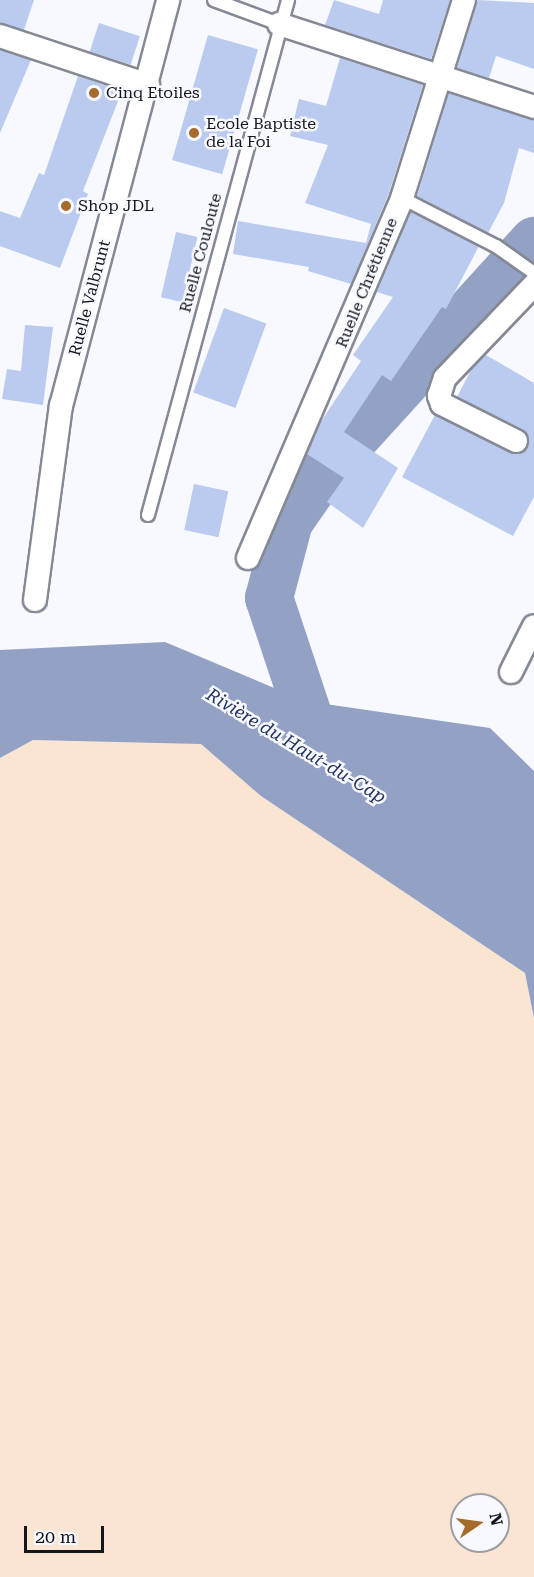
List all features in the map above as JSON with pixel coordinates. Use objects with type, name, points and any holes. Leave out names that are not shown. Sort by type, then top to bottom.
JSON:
[{"type":"street","name":"Ruelle Valbrunt","points":[[35,600],[61,406],[148,84],[168,0]]},
{"type":"street","name":"Ruelle Chrétienne","points":[[248,558],[402,198],[444,76],[464,0]]},
{"type":"street","points":[[279,24],[534,107]]},
{"type":"street","points":[[0,36],[148,84]]},
{"type":"street","points":[[516,441],[442,404],[439,396],[445,378],[533,277]]},
{"type":"street","points":[[510,672],[534,626]]},
{"type":"lane","points":[[214,0],[279,24]]},
{"type":"lane","name":"Ruelle Couloute","points":[[148,515],[279,24],[288,0]]},
{"type":"lane","points":[[402,198],[496,246],[533,277]]},
{"type":"shaded area","points":[[33,740],[201,743],[261,796],[525,973],[534,1018],[534,1577],[0,1577],[0,758]]},
{"type":"water","name":"Rivière du Haut-du-Cap","points":[[165,642],[305,701],[490,728],[534,771],[534,1018],[525,973],[261,796],[201,744],[33,740],[0,758],[0,650]]},
{"type":"building","points":[[0,0],[34,0],[24,30],[0,23]]},
{"type":"building","points":[[334,0],[379,14],[383,0],[450,0],[431,59],[325,25]]},
{"type":"building","points":[[478,0],[534,3],[534,69],[496,56],[489,78],[457,68]]},
{"type":"building","points":[[99,23],[140,36],[131,65],[90,52]]},
{"type":"building","points":[[208,35],[258,49],[222,174],[172,160]]},
{"type":"building","points":[[0,50],[31,60],[0,133]]},
{"type":"building","points":[[340,58],[423,85],[389,193],[351,284],[308,271],[309,267],[233,254],[238,221],[366,243],[371,224],[305,203],[328,145],[290,136],[299,99],[326,106]]},
{"type":"building","points":[[78,76],[122,91],[83,191],[88,194],[60,268],[0,246],[0,211],[20,218],[39,173],[44,175]]},
{"type":"building","points":[[449,93],[534,120],[534,153],[519,148],[504,203],[488,233],[417,196]]},
{"type":"building","points":[[411,212],[479,246],[446,309],[442,307],[391,381],[382,375],[344,432],[398,468],[363,528],[327,502],[344,478],[307,454],[320,423],[361,361],[353,355],[393,297],[377,292]]},
{"type":"building","points":[[176,232],[197,237],[182,302],[161,297]]},
{"type":"building","points":[[224,308],[266,323],[236,408],[193,393]]},
{"type":"building","points":[[25,325],[53,327],[43,405],[2,399],[7,369],[21,371]]},
{"type":"building","points":[[486,355],[534,383],[534,497],[513,536],[402,477],[435,415],[511,453],[523,453],[528,448],[529,440],[523,429],[457,397],[471,370]]},
{"type":"building","points":[[194,484],[228,491],[218,537],[184,530]]},
{"type":"waterway","name":"Rivière du Haut-du-Cap","points":[[322,757],[269,598],[289,522],[323,473],[534,241]]},
{"type":"place","name":"Cinq Etoiles","points":[[94,93]]},
{"type":"place","name":"Ecole Baptiste de la Foi","points":[[194,133]]},
{"type":"place","name":"Shop JDL","points":[[66,206]]}]
